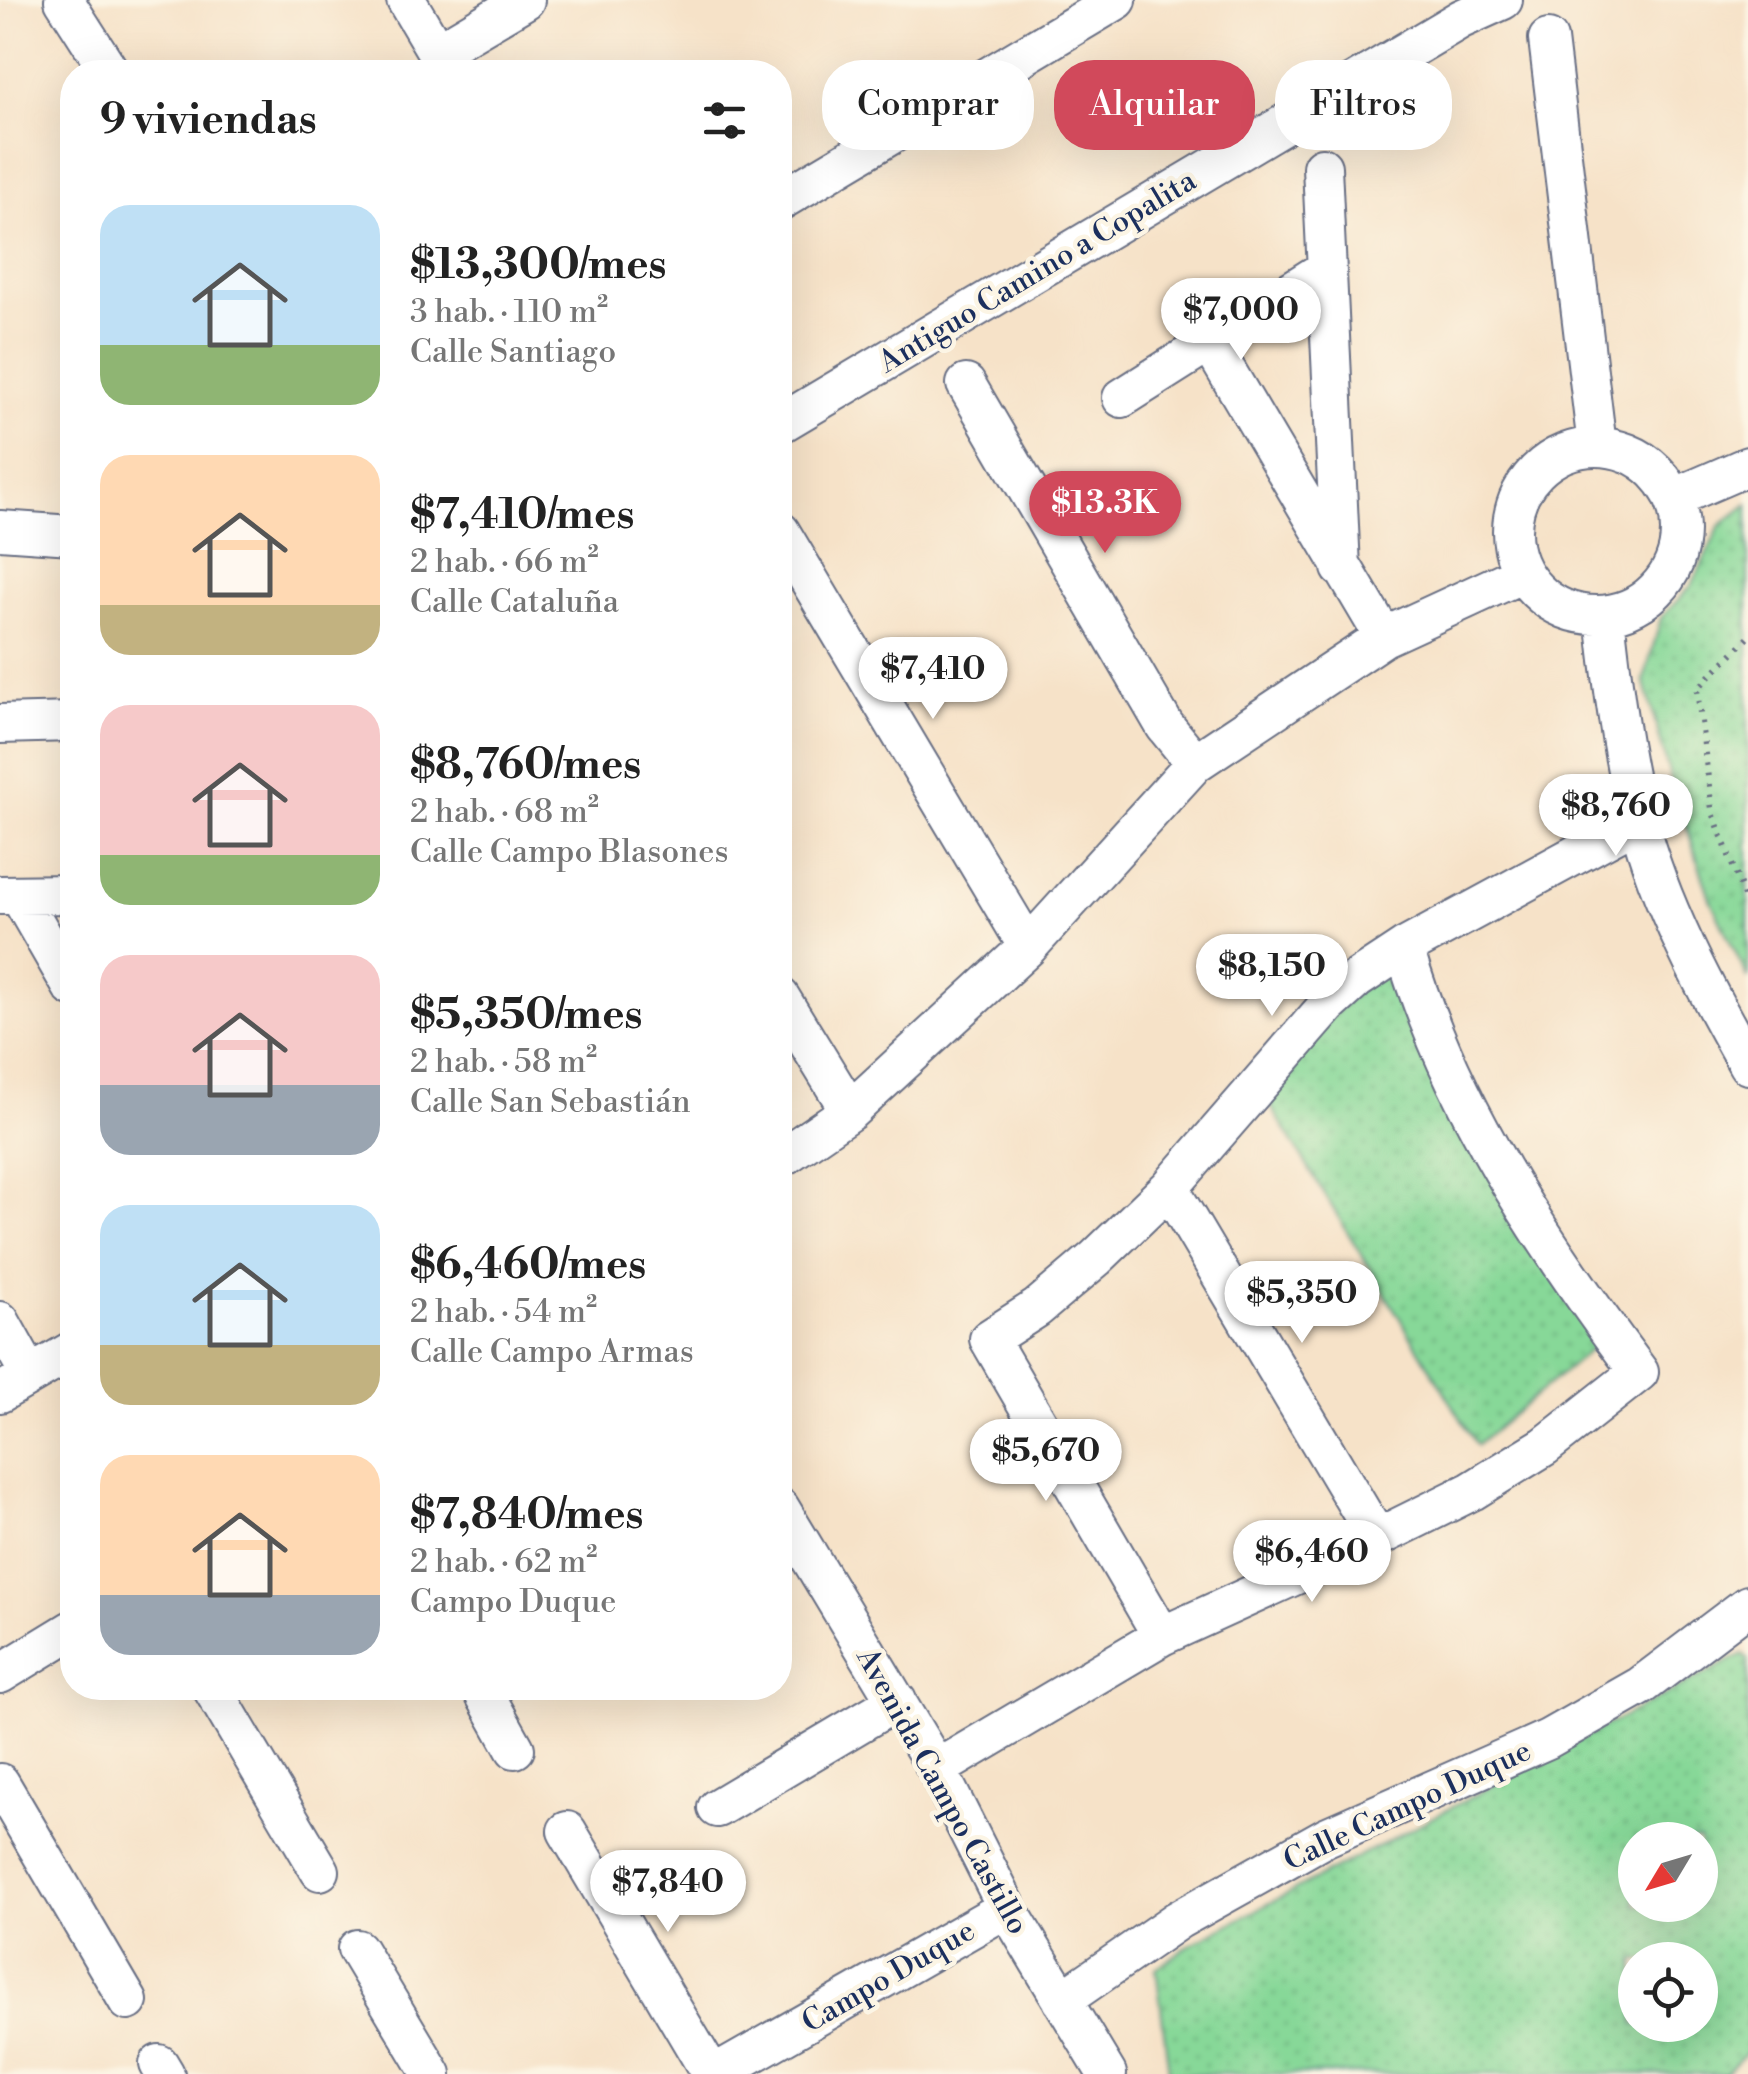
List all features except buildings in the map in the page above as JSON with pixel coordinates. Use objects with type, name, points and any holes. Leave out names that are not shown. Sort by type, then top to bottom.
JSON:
[{"type":"street","points":[[64,0],[102,60]]},
{"type":"street","points":[[406,0],[442,60]]},
{"type":"street","points":[[446,60],[525,0]]},
{"type":"street","points":[[792,195],[1117,0]]},
{"type":"street","name":"Antiguo Camino a Copalita","points":[[792,417],[1461,18],[1503,0]]},
{"type":"street","points":[[1548,39],[1597,446]]},
{"type":"street","points":[[1322,167],[1324,270],[1342,568]]},
{"type":"street","points":[[1122,398],[1324,270]]},
{"type":"street","points":[[1210,343],[1384,637]]},
{"type":"street","points":[[966,384],[1165,726],[1196,762]]},
{"type":"street","points":[[1597,446],[1629,452],[1656,471],[1674,498],[1680,529],[1676,560],[1660,587],[1635,606],[1605,615],[1581,614],[1558,606],[1538,592],[1523,573],[1514,550],[1511,524],[1530,477],[1549,460],[1572,450],[1597,446]]},
{"type":"street","points":[[1674,498],[1748,466]]},
{"type":"street","points":[[0,530],[60,534]]},
{"type":"street","points":[[792,552],[1028,947]]},
{"type":"street","points":[[792,1151],[850,1111],[1028,947],[1196,762],[1384,637],[1523,573]]},
{"type":"street","points":[[1605,615],[1613,695],[1638,821],[1692,958],[1748,1064]]},
{"type":"street","points":[[0,724],[60,722]]},
{"type":"street","points":[[1162,1636],[989,1339],[1037,1308],[1169,1188],[1327,1006],[1358,979],[1404,948],[1638,821]]},
{"type":"street","points":[[10,895],[60,894]]},
{"type":"street","points":[[10,895],[60,969]]},
{"type":"street","points":[[937,1769],[1162,1636],[1472,1490],[1545,1446],[1639,1372],[1522,1207],[1480,1130],[1420,1000],[1404,948]]},
{"type":"street","points":[[792,1017],[850,1111]]},
{"type":"street","points":[[1169,1188],[1376,1538]]},
{"type":"street","points":[[0,1320],[15,1384],[60,1358]]},
{"type":"street","name":"Avenida Campo Castillo","points":[[792,1528],[937,1769],[1007,1908],[1107,2074]]},
{"type":"street","name":"Calle Campo Duque","points":[[1062,2000],[1178,1920],[1326,1838],[1579,1722],[1641,1686],[1748,1605]]},
{"type":"street","points":[[0,1674],[60,1637]]},
{"type":"street","points":[[219,1700],[320,1870]]},
{"type":"street","points":[[488,1700],[515,1749]]},
{"type":"street","points":[[717,1808],[897,1701]]},
{"type":"street","points":[[0,1783],[128,2001]]},
{"type":"street","points":[[566,1830],[714,2074]]},
{"type":"street","name":"Campo Duque","points":[[714,2074],[1007,1908]]},
{"type":"street","points":[[357,1950],[432,2074]]},
{"type":"path","points":[[1748,638],[1698,689],[1712,810],[1748,907]]},
{"type":"green space","points":[[1748,504],[1748,979],[1711,901],[1670,777],[1644,680],[1661,618],[1692,585],[1720,526]]},
{"type":"green space","points":[[1404,948],[1446,1058],[1610,1333],[1477,1445],[1258,1085]]},
{"type":"green space","points":[[1743,1654],[1748,1659],[1748,2051],[1725,2074],[1171,2074],[1156,1968],[1188,1946]]}]
